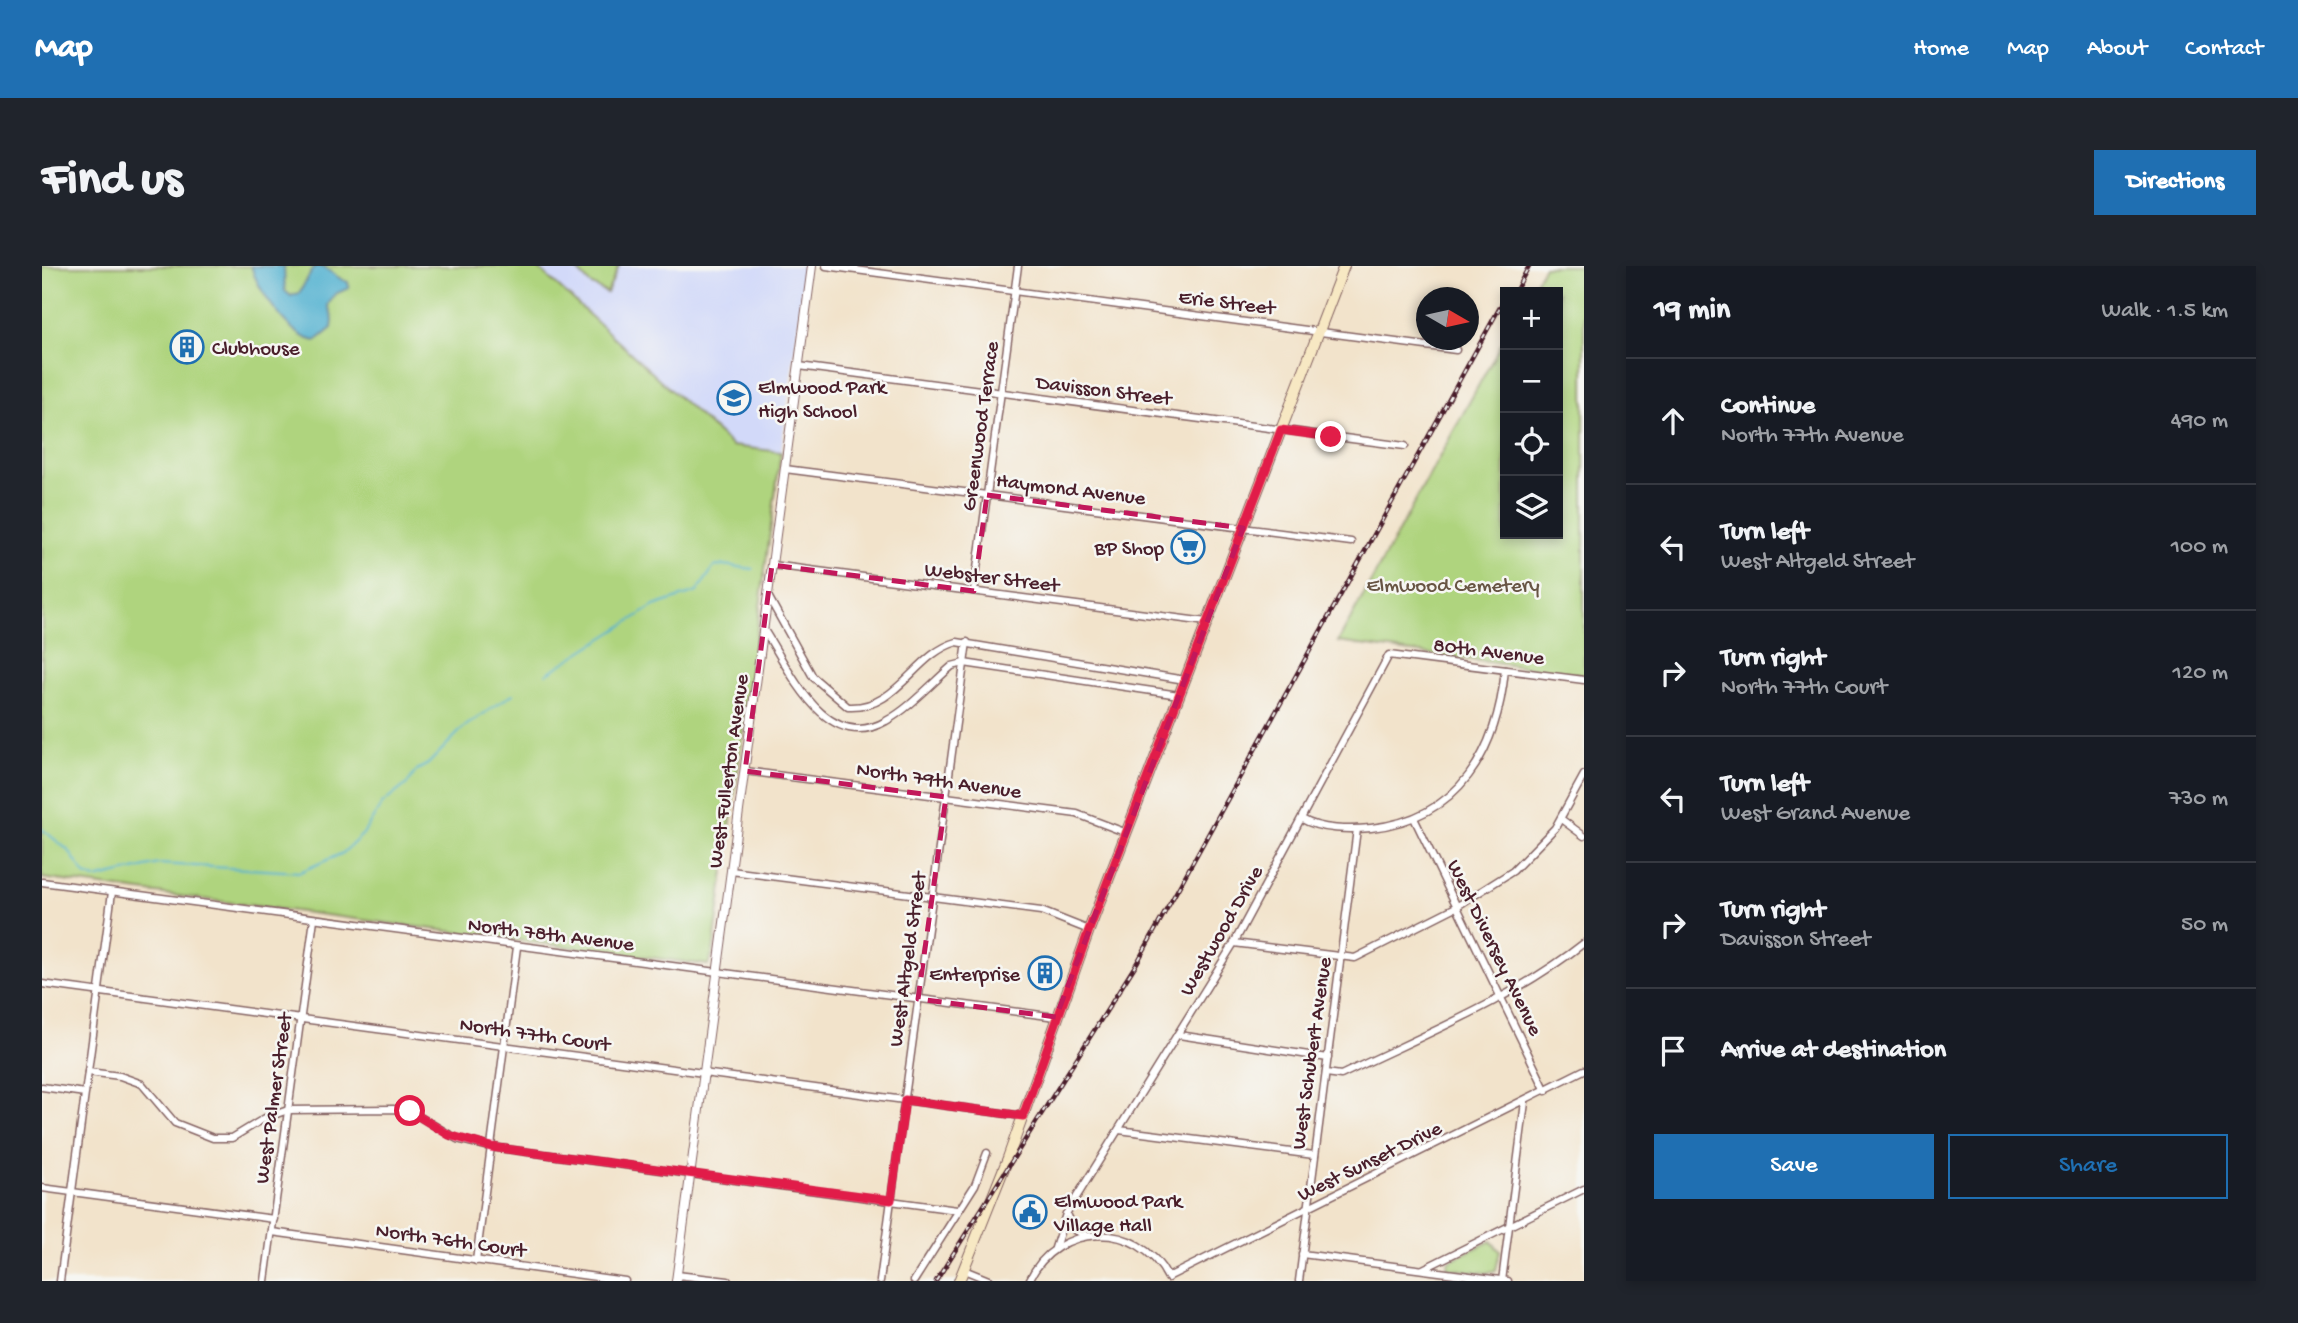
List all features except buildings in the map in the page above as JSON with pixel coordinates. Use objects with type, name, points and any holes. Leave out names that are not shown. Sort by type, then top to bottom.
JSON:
[{"type":"main road","points":[[960,1281],[1023,1116],[1056,1017],[1344,266]]},
{"type":"street","name":"West Fullerton Avenue","points":[[677,1278],[812,266]]},
{"type":"street","name":"Erie Street","points":[[826,266],[1416,344]]},
{"type":"street","name":"Greenwood Terrace","points":[[974,591],[1018,266]]},
{"type":"street","name":"Davisson Street","points":[[799,366],[1405,446]]},
{"type":"street","name":"Haymond Avenue","points":[[785,469],[1352,542]]},
{"type":"street","name":"Webster Street","points":[[772,565],[1207,622]]},
{"type":"street","points":[[768,596],[813,677],[848,707],[875,704],[949,644],[967,642],[1185,680]]},
{"type":"street","points":[[764,630],[805,698],[841,726],[862,728],[885,723],[952,666],[964,663],[1179,695]]},
{"type":"street","name":"West Altgeld Street","points":[[880,1281],[967,642]]},
{"type":"street","name":"80th Avenue","points":[[1389,654],[1584,680]]},
{"type":"street","name":"Westwood Drive","points":[[1055,1248],[1066,1214],[1234,943],[1389,654]]},
{"type":"street","points":[[1302,819],[1310,823],[1357,829],[1387,826],[1413,818],[1448,797],[1481,759],[1497,722],[1505,670]]},
{"type":"street","name":"North 79th Avenue","points":[[745,771],[1077,814],[1126,834]]},
{"type":"street","points":[[1234,943],[1355,958],[1456,907],[1513,871],[1561,819],[1584,775]]},
{"type":"street","name":"West Diversey Avenue","points":[[1413,818],[1546,1091]]},
{"type":"street","points":[[1561,819],[1584,836]]},
{"type":"street","name":"West Schubert Avenue","points":[[1298,1281],[1357,829]]},
{"type":"street","points":[[731,872],[1041,911],[1089,930]]},
{"type":"street","name":"North 78th Avenue","points":[[42,882],[1056,1017]]},
{"type":"street","points":[[60,1281],[112,892]]},
{"type":"street","name":"West Palmer Street","points":[[265,1281],[314,919]]},
{"type":"street","points":[[1326,1073],[1341,1075],[1501,997],[1547,971],[1584,943]]},
{"type":"street","points":[[476,1261],[517,947]]},
{"type":"street","name":"North 77th Court","points":[[42,984],[1023,1116]]},
{"type":"street","points":[[1179,1035],[1328,1058]]},
{"type":"street","name":"West Sunset Drive","points":[[1169,1279],[1584,1070]]},
{"type":"street","points":[[88,1072],[120,1076],[142,1084],[175,1123],[213,1138],[232,1138],[265,1118],[288,1110],[404,1109],[424,1118],[449,1135],[491,1147],[957,1210]]},
{"type":"street","points":[[42,1087],[85,1093]]},
{"type":"street","points":[[1502,1281],[1525,1102]]},
{"type":"street","points":[[1119,1130],[1314,1155]]},
{"type":"street","points":[[914,1281],[975,1185],[987,1153]]},
{"type":"street","points":[[42,1188],[274,1219]]},
{"type":"street","points":[[1421,1270],[1584,1189]]},
{"type":"street","points":[[1066,1214],[1074,1230],[1084,1234],[1112,1235],[1131,1241],[1153,1257],[1169,1279]]},
{"type":"street","name":"North 76th Court","points":[[272,1232],[625,1281]]},
{"type":"street","points":[[1029,1281],[1039,1264],[1055,1248],[1084,1234]]},
{"type":"street","points":[[1302,1254],[1508,1281]]},
{"type":"street","points":[[964,1270],[988,1280]]},
{"type":"street","points":[[677,1278],[728,1281]]},
{"type":"highlighted area","points":[[987,495],[1243,528],[1056,1017],[918,999],[946,797],[745,771],[772,565],[974,591]]},
{"type":"shaded area","name":"Elmwood Park High School","points":[[536,266],[806,266],[781,452],[732,446]]},
{"type":"green space","points":[[42,266],[536,266],[732,446],[781,452],[713,952],[708,965],[42,878]]},
{"type":"green space","points":[[573,266],[619,266],[607,293],[590,284]]},
{"type":"green space","name":"Elmwood Cemetery","points":[[1544,266],[1584,266],[1584,675],[1338,642],[1500,346],[1500,539],[1563,539],[1563,287],[1533,287]]},
{"type":"green space","points":[[1491,1241],[1500,1251],[1496,1270],[1486,1273],[1447,1268],[1448,1261]]},
{"type":"water","points":[[251,266],[284,266],[285,291],[291,296],[299,293],[315,266],[324,268],[348,282],[349,288],[335,294],[328,305],[333,320],[332,328],[316,341],[296,331],[276,311],[260,287]]},
{"type":"waterway","points":[[546,674],[654,606],[697,592],[714,567],[723,565],[753,569]]},
{"type":"waterway","points":[[42,829],[69,851],[85,875],[95,879],[159,864],[300,872],[343,853],[363,834],[382,804],[407,784],[417,770],[428,764],[464,727],[513,694]]},
{"type":"railway","points":[[1518,287],[1529,266]]},
{"type":"railway","points":[[936,1281],[1138,961],[1500,307]]},
{"type":"place","name":"Clubhouse","points":[[187,347]]},
{"type":"place","name":"Elmwood Park High School","points":[[734,398]]},
{"type":"place","name":"BP Shop","points":[[1188,547]]},
{"type":"place","name":"Enterprise","points":[[1045,973]]},
{"type":"place","name":"Elmwood Park Village Hall","points":[[1030,1212]]},
{"type":"route","points":[[410,1111],[449,1135],[491,1147],[891,1200],[905,1100],[1023,1116],[1056,1017],[1281,430],[1331,437]]}]
